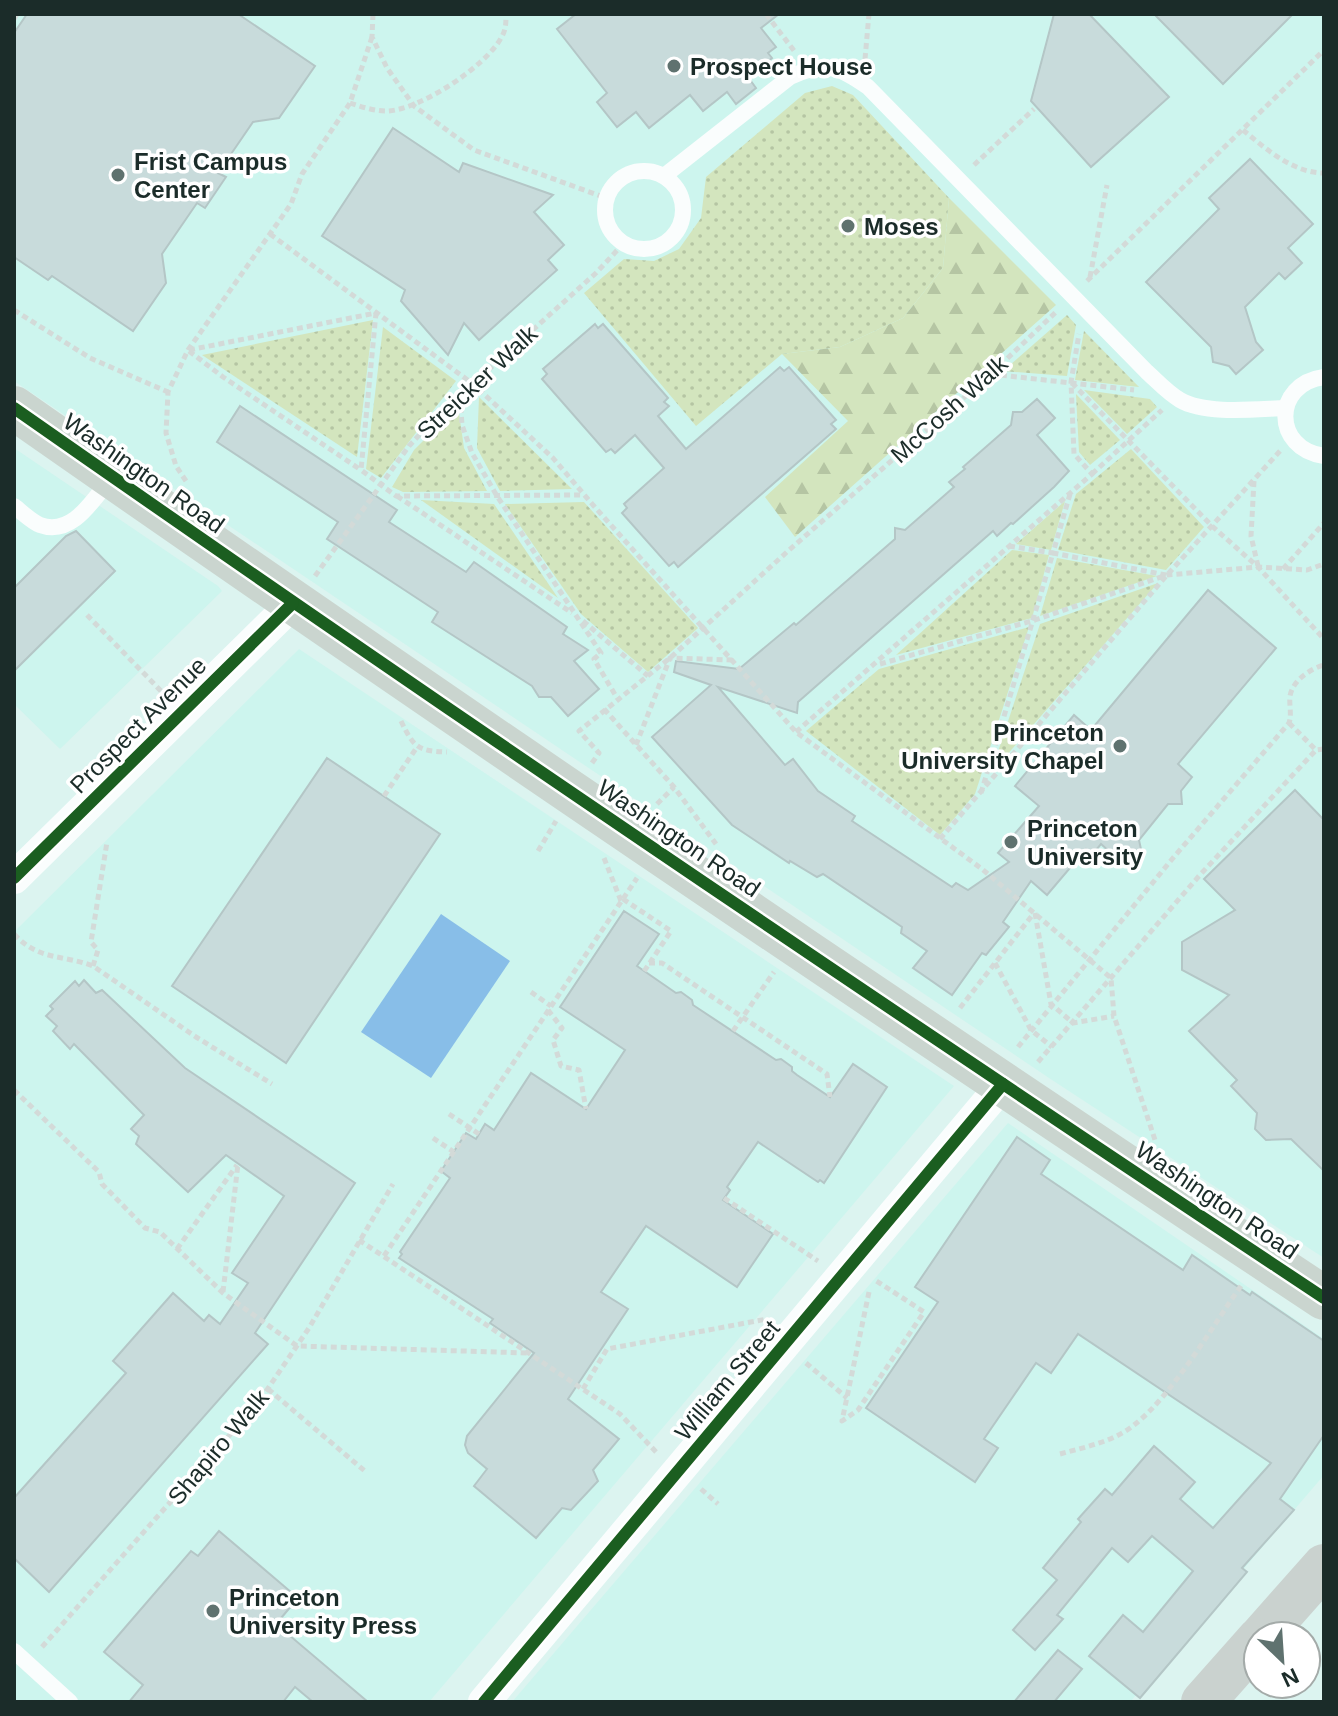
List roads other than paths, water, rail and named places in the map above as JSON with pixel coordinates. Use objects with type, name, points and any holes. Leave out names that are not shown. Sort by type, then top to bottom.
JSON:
[{"type":"main road","name":"Washington Road","points":[[14,408],[112,477],[306,580],[1019,1065],[1324,1298]]},
{"type":"main road","points":[[1276,1620],[1324,1566]]},
{"type":"main road","points":[[1203,1702],[1242,1658]]},
{"type":"street","name":"Prospect Avenue","points":[[14,878],[182,713],[306,580]]},
{"type":"street","name":"William Street","points":[[484,1702],[1019,1065]]},
{"type":"lane","points":[[664,176],[790,77],[808,69],[835,67],[868,87],[1147,372],[1176,397],[1203,408],[1286,408]]},
{"type":"lane","points":[[651,171],[664,176],[679,194],[683,207],[682,220],[676,232],[655,248],[642,249],[623,244],[610,231],[605,220],[606,198],[611,188],[629,174],[651,171]]},
{"type":"lane","points":[[1324,377],[1301,385],[1291,395],[1285,422],[1291,438],[1300,448],[1324,456]]},
{"type":"lane","points":[[14,506],[41,525],[68,523],[82,514],[112,477]]},
{"type":"lane","points":[[14,1651],[70,1702]]},
{"type":"water","points":[[441,914],[510,961],[431,1078],[361,1032]]},
{"type":"place","name":"Prospect House","points":[[674,66]]},
{"type":"place","name":"Frist Campus Center","points":[[118,175]]},
{"type":"place","name":"Moses","points":[[848,226]]},
{"type":"place","name":"Princeton University Chapel","points":[[1120,746]]},
{"type":"place","name":"Princeton University","points":[[1011,842]]},
{"type":"place","name":"Princeton University Press","points":[[213,1611]]}]
